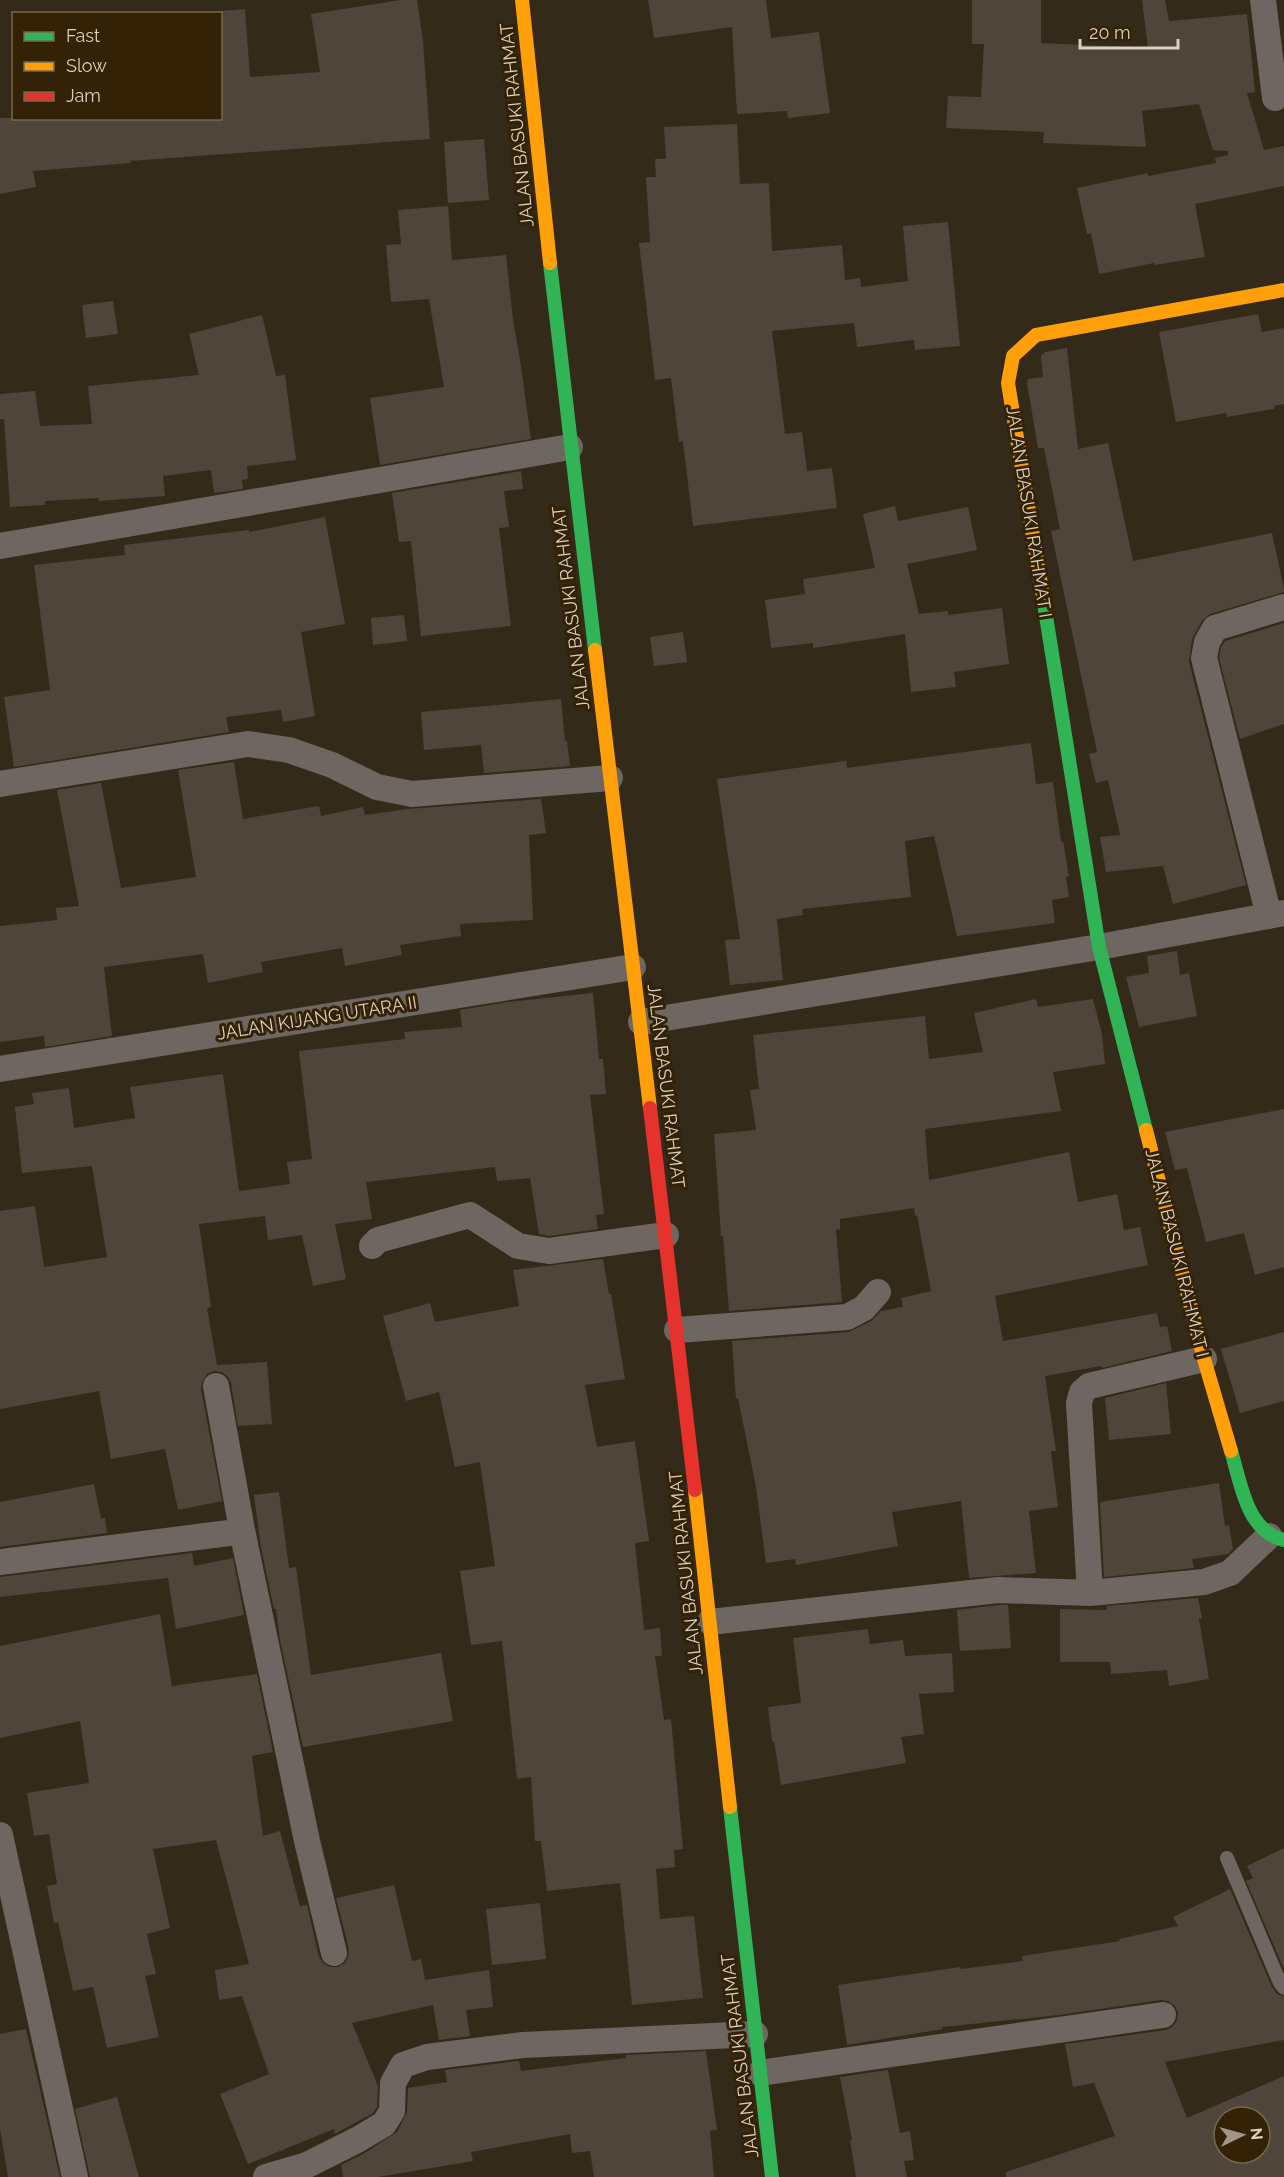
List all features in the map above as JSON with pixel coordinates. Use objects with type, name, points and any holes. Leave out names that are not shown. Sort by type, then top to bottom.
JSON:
[{"type":"main road","name":"JALAN BASUKI RAHMAT","points":[[522,0],[570,447],[666,1235],[772,2177]]},
{"type":"main road","name":"JALAN BASUKI RAHMAT I","points":[[1277,1538],[1262,1529],[1250,1513],[1204,1359],[1099,947],[1008,383],[1013,356],[1036,335],[1284,290]]},
{"type":"street","points":[[1263,0],[1275,98]]},
{"type":"street","points":[[0,546],[570,447]]},
{"type":"street","points":[[641,1022],[1099,947],[1276,914],[1204,657],[1207,642],[1215,628],[1284,607]]},
{"type":"street","points":[[0,784],[248,744],[289,750],[332,765],[377,787],[412,794],[610,778]]},
{"type":"street","name":"JALAN KIJANG UTARA II","points":[[0,1069],[633,967]]},
{"type":"street","points":[[372,1246],[378,1240],[470,1215],[518,1246],[549,1251],[666,1235]]},
{"type":"street","points":[[677,1330],[847,1317],[864,1308],[878,1292]]},
{"type":"street","points":[[1090,1593],[1080,1403],[1082,1392],[1089,1386],[1204,1359]]},
{"type":"street","points":[[216,1386],[242,1530],[307,1841],[334,1953]]},
{"type":"street","points":[[0,1562],[242,1530]]},
{"type":"street","points":[[710,1622],[998,1590],[1090,1593],[1204,1582],[1230,1573],[1277,1538]]},
{"type":"street","points":[[0,1835],[75,2177]]},
{"type":"street","points":[[760,2073],[1163,2015]]},
{"type":"street","points":[[266,2177],[308,2165],[325,2167],[357,2140],[384,2124],[392,2111],[393,2083],[403,2065],[427,2056],[523,2045],[755,2034]]},
{"type":"lane","points":[[1227,1858],[1284,1988]]},
{"type":"building","points":[[401,0],[417,0],[423,41],[430,139],[130,161],[131,163],[33,171],[36,187],[0,194],[0,118],[12,118],[12,120],[222,120],[222,12],[220,11],[245,9],[250,77],[320,72],[311,14]]},
{"type":"building","points":[[648,0],[766,0],[771,38],[819,32],[830,113],[788,118],[787,111],[737,114],[732,27],[654,38]]},
{"type":"building","points":[[972,0],[1041,0],[1041,43],[1148,48],[1142,0],[1165,0],[1169,21],[1247,14],[1255,92],[1247,93],[1264,150],[1284,146],[1284,186],[1195,204],[1205,257],[1155,265],[1154,263],[1099,274],[1091,233],[1087,234],[1077,188],[1148,173],[1148,176],[1216,163],[1215,158],[1228,155],[1228,151],[1213,150],[1199,104],[1142,111],[1146,147],[1043,143],[1044,132],[946,128],[948,96],[981,97],[984,44],[972,44]]},
{"type":"building","points":[[737,124],[740,184],[769,183],[772,251],[842,245],[845,280],[860,278],[861,287],[908,281],[903,226],[948,222],[960,346],[915,350],[914,340],[857,347],[854,323],[772,331],[785,434],[802,432],[807,471],[832,468],[837,508],[693,526],[683,441],[679,442],[671,378],[655,380],[639,243],[650,242],[646,177],[656,177],[655,159],[666,159],[664,127]]},
{"type":"building","points":[[484,139],[489,200],[448,203],[444,142]]},
{"type":"building","points":[[448,206],[452,260],[506,255],[513,320],[531,439],[380,465],[370,398],[444,387],[429,299],[391,302],[386,245],[401,244],[398,210]]},
{"type":"building","points":[[113,301],[118,334],[86,338],[82,305]]},
{"type":"building","points":[[1258,314],[1262,332],[1284,328],[1284,404],[1274,406],[1274,409],[1227,417],[1226,413],[1176,422],[1159,332]]},
{"type":"building","points":[[262,315],[276,376],[285,375],[296,460],[247,466],[248,479],[242,480],[243,489],[214,493],[211,470],[163,476],[165,496],[99,501],[99,498],[45,501],[45,505],[10,507],[4,419],[0,419],[0,394],[35,391],[40,426],[92,424],[88,386],[199,375],[189,334]]},
{"type":"building","points":[[1067,348],[1078,449],[1108,443],[1133,561],[1272,533],[1284,592],[1210,614],[1202,621],[1192,639],[1189,662],[1246,885],[1173,904],[1163,866],[1106,872],[1100,837],[1120,835],[1108,780],[1096,783],[1089,754],[1097,752],[1051,531],[1060,529],[1044,448],[1038,448],[1027,383],[1028,379],[1043,377],[1041,356],[1045,352]]},
{"type":"building","points":[[521,471],[523,489],[504,491],[509,527],[499,528],[511,626],[421,636],[411,541],[399,542],[392,493]]},
{"type":"building","points":[[895,506],[898,521],[968,507],[977,550],[907,564],[919,614],[948,611],[948,615],[1002,608],[1009,664],[954,672],[956,687],[911,692],[905,634],[813,648],[813,643],[771,648],[765,600],[805,594],[803,579],[875,568],[863,514]]},
{"type":"building","points":[[325,517],[345,624],[301,632],[315,716],[283,722],[281,710],[226,717],[229,732],[14,767],[4,697],[50,690],[34,565],[125,555],[124,545],[249,530],[249,532]]},
{"type":"building","points":[[404,615],[407,641],[373,645],[371,618]]},
{"type":"building","points":[[1284,623],[1284,724],[1240,739],[1219,658],[1221,647],[1225,641]]},
{"type":"building","points":[[683,632],[687,662],[654,666],[650,637]]},
{"type":"building","points":[[561,699],[570,766],[484,773],[481,745],[424,750],[421,712]]},
{"type":"building","points":[[1031,743],[1036,784],[1053,782],[1061,842],[1063,841],[1069,876],[1066,877],[1069,897],[1052,900],[1055,923],[957,936],[934,836],[905,841],[911,897],[802,909],[803,915],[777,919],[783,980],[730,985],[725,940],[740,939],[717,779],[846,761],[847,768]]},
{"type":"building","points":[[234,762],[243,819],[319,806],[321,816],[363,807],[365,815],[408,809],[541,799],[546,833],[529,835],[533,920],[460,924],[461,936],[400,945],[402,955],[345,966],[342,948],[261,962],[263,972],[208,983],[203,954],[104,967],[112,1036],[45,1047],[44,1036],[0,1042],[0,926],[57,920],[56,908],[79,906],[57,790],[101,783],[121,888],[196,877],[178,770]]},
{"type":"building","points":[[1177,951],[1180,975],[1189,973],[1197,1016],[1139,1027],[1126,977],[1149,973],[1147,956]]},
{"type":"building","points":[[593,993],[599,1059],[603,1059],[606,1094],[590,1095],[604,1214],[596,1215],[598,1229],[549,1236],[539,1234],[530,1178],[497,1181],[495,1167],[366,1182],[372,1219],[335,1224],[346,1279],[313,1286],[302,1235],[268,1240],[265,1216],[199,1224],[211,1307],[207,1308],[217,1365],[267,1362],[272,1424],[238,1426],[228,1377],[222,1372],[214,1371],[207,1374],[202,1382],[201,1389],[222,1501],[178,1510],[165,1449],[111,1459],[99,1391],[0,1409],[0,1211],[35,1206],[44,1267],[107,1257],[92,1166],[22,1173],[15,1107],[34,1104],[32,1093],[69,1088],[74,1128],[135,1118],[130,1087],[223,1074],[239,1191],[290,1184],[287,1162],[312,1159],[299,1051],[405,1039],[404,1032],[462,1027],[460,1010],[508,1002]]},
{"type":"building","points":[[1036,999],[1038,1007],[1093,999],[1102,1034],[1105,1064],[1053,1072],[1061,1111],[925,1129],[929,1180],[1069,1152],[1078,1202],[1117,1194],[1124,1230],[1140,1227],[1148,1265],[995,1296],[1003,1341],[1157,1313],[1160,1327],[1167,1326],[1172,1351],[1102,1368],[1101,1366],[1045,1376],[1056,1451],[1051,1451],[1058,1507],[1029,1511],[1036,1573],[969,1578],[961,1501],[892,1512],[898,1546],[796,1565],[795,1559],[766,1563],[756,1487],[738,1398],[736,1399],[732,1341],[849,1332],[871,1321],[881,1311],[903,1307],[901,1298],[931,1291],[914,1208],[840,1219],[840,1229],[836,1230],[842,1302],[729,1311],[714,1134],[756,1130],[750,1090],[759,1089],[753,1035],[925,1016],[929,1059],[983,1052],[974,1013]]},
{"type":"building","points":[[1284,1109],[1284,1267],[1255,1275],[1244,1233],[1206,1242],[1187,1168],[1175,1170],[1165,1132]]},
{"type":"building","points":[[603,1259],[625,1379],[585,1385],[597,1447],[635,1441],[649,1541],[635,1543],[644,1630],[660,1628],[662,1656],[655,1656],[664,1720],[671,1719],[683,1849],[674,1850],[675,1867],[656,1869],[660,1919],[694,1916],[703,1998],[632,2005],[620,1883],[547,1891],[541,1841],[535,1841],[531,1777],[517,1779],[502,1641],[471,1645],[460,1571],[495,1566],[480,1462],[455,1467],[439,1392],[406,1401],[383,1316],[430,1303],[435,1322],[519,1306],[513,1270]]},
{"type":"building","points":[[1284,1332],[1284,1401],[1240,1413],[1221,1349]]},
{"type":"building","points":[[1166,1383],[1171,1434],[1109,1440],[1105,1398]]},
{"type":"building","points":[[1219,1483],[1225,1526],[1229,1525],[1233,1549],[1228,1554],[1192,1559],[1194,1568],[1104,1577],[1100,1502]]},
{"type":"building","points":[[94,1484],[101,1519],[105,1518],[107,1533],[0,1547],[0,1502]]},
{"type":"building","points":[[279,1492],[289,1568],[296,1567],[311,1675],[441,1653],[453,1721],[303,1747],[280,1640],[276,1609],[274,1609],[261,1548],[254,1495]]},
{"type":"building","points":[[192,1553],[194,1566],[233,1558],[244,1615],[176,1629],[168,1578],[0,1597],[0,1577]]},
{"type":"building","points":[[1198,1598],[1202,1618],[1199,1619],[1209,1679],[1169,1686],[1167,1670],[1111,1674],[1110,1662],[1060,1662],[1060,1609],[1107,1610],[1106,1606]]},
{"type":"building","points":[[1008,1605],[1011,1648],[960,1651],[957,1610]]},
{"type":"building","points":[[160,1614],[172,1686],[257,1674],[273,1752],[252,1756],[263,1836],[280,1831],[300,1906],[307,1905],[319,1957],[323,1963],[330,1967],[338,1967],[345,1963],[348,1957],[349,1949],[336,1898],[394,1885],[412,1961],[421,1959],[425,1980],[489,1970],[493,2007],[466,2010],[470,2036],[439,2040],[433,2005],[352,2023],[378,2086],[377,2107],[373,2113],[335,2134],[334,2129],[248,2164],[220,2094],[269,2074],[242,1996],[219,2000],[215,1970],[249,1964],[216,1840],[153,1849],[170,1928],[147,1934],[156,1974],[145,1976],[159,2037],[107,2048],[93,1987],[73,1991],[58,1922],[54,1923],[47,1886],[57,1884],[49,1834],[34,1836],[27,1793],[89,1783],[80,1721],[0,1738],[0,1646]]},
{"type":"building","points":[[868,1629],[870,1644],[903,1640],[905,1656],[952,1653],[954,1692],[919,1694],[924,1734],[901,1737],[906,1763],[781,1785],[768,1707],[801,1703],[793,1638]]},
{"type":"building","points":[[1284,1848],[1284,1969],[1246,1881],[1253,1878],[1247,1866]]},
{"type":"building","points":[[1230,1889],[1272,1987],[1277,1994],[1284,1997],[1284,2040],[1165,2062],[1187,2118],[1212,2107],[1212,2165],[1272,2165],[1272,2105],[1217,2105],[1284,2076],[1284,2177],[1006,2177],[1006,2172],[1115,2136],[1094,2083],[1073,2087],[1065,2044],[1166,2030],[1177,2021],[1178,2013],[1175,2006],[1168,2001],[942,2027],[943,2029],[847,2045],[838,1985],[960,1967],[961,1969],[1023,1961],[1022,1956],[1120,1941],[1119,1939],[1178,1926],[1173,1917]]},
{"type":"building","points":[[540,1903],[546,1959],[492,1965],[486,1909]]},
{"type":"building","points":[[26,2029],[60,2177],[8,2177],[0,2129],[0,2034]]},
{"type":"building","points":[[706,2051],[717,2130],[710,2131],[714,2177],[594,2177],[590,2151],[572,2153],[570,2134],[471,2152],[473,2161],[378,2177],[343,2177],[341,2165],[365,2153],[397,2132],[407,2112],[408,2088],[447,2082],[445,2070],[519,2061],[521,2071],[626,2058],[626,2055]]},
{"type":"building","points":[[888,2070],[900,2133],[910,2131],[914,2160],[904,2161],[907,2177],[856,2177],[850,2140],[852,2140],[840,2077]]},
{"type":"building","points":[[117,2097],[139,2177],[90,2177],[75,2109]]},
{"type":"traffic: fast","points":[[550,263],[595,650]]},
{"type":"traffic: fast","points":[[1042,591],[1099,947],[1146,1130]]},
{"type":"traffic: fast","points":[[1231,1451],[1242,1491],[1253,1516],[1271,1535],[1284,1540]]},
{"type":"traffic: fast","points":[[730,1807],[772,2177]]},
{"type":"traffic: slow","points":[[522,0],[550,263]]},
{"type":"traffic: slow","points":[[1042,591],[1008,383],[1013,356],[1036,335],[1284,290]]},
{"type":"traffic: slow","points":[[595,650],[650,1108]]},
{"type":"traffic: slow","points":[[1146,1130],[1204,1359],[1231,1451]]},
{"type":"traffic: slow","points":[[695,1490],[730,1807]]},
{"type":"traffic: jam","points":[[650,1108],[695,1490]]}]
